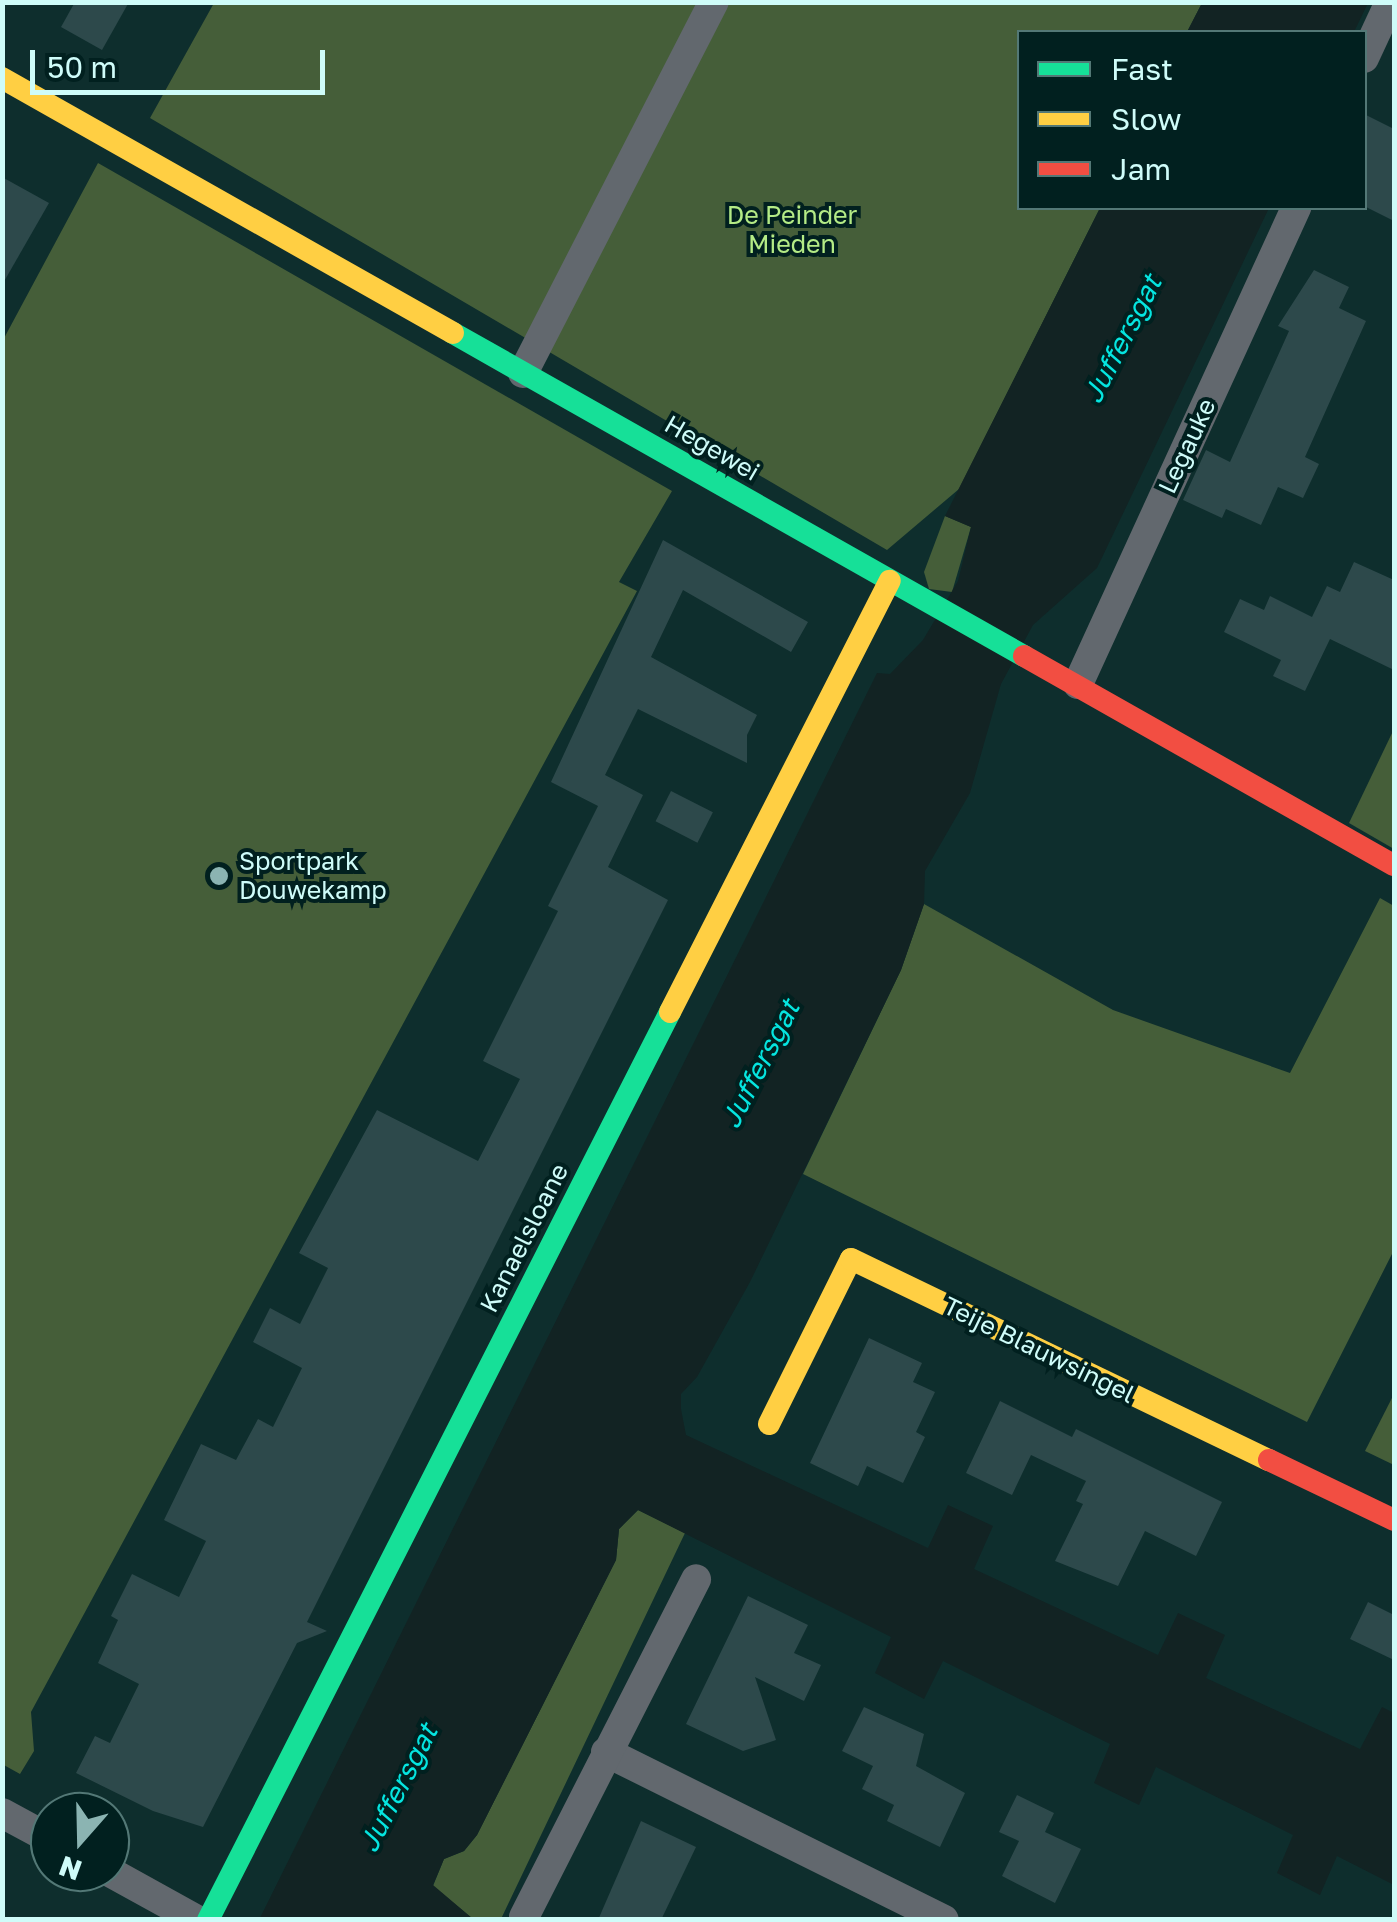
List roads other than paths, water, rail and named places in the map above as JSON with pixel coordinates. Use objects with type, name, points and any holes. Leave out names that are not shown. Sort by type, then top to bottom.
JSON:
[{"type":"street","points":[[523,372],[714,2]]},
{"type":"street","points":[[1367,52],[1390,2]]},
{"type":"street","name":"Hegewei","points":[[2,78],[1394,865]]},
{"type":"street","name":"Legauke","points":[[1078,684],[1295,210]]},
{"type":"street","name":"Kanaelsloane","points":[[208,1920],[890,581]]},
{"type":"street","name":"Teije Blauwsingel","points":[[769,1424],[851,1258],[1394,1520]]},
{"type":"street","points":[[524,1917],[696,1579]]},
{"type":"street","points":[[606,1752],[944,1920]]},
{"type":"street","points":[[2,1813],[30,1828]]},
{"type":"street","points":[[130,1883],[197,1920]]},
{"type":"water","points":[[1202,2],[1368,3],[1355,30],[1188,30]]},
{"type":"water","name":"Juffersgat","points":[[1099,210],[1268,210],[1097,568],[1033,625],[1001,684],[970,793],[925,871],[924,904],[901,970],[750,1282],[697,1377],[681,1394],[686,1435],[928,1548],[948,1505],[993,1526],[974,1569],[1158,1655],[1178,1613],[1225,1635],[1206,1678],[1360,1749],[1382,1707],[1394,1713],[1394,1885],[1337,1856],[1320,1895],[1277,1873],[1293,1835],[1156,1767],[1139,1805],[1094,1783],[1110,1744],[943,1661],[924,1699],[875,1673],[891,1637],[638,1510],[619,1529],[616,1560],[477,1835],[464,1851],[444,1859],[433,1885],[473,1919],[259,1920],[877,673],[890,674],[923,640],[958,581],[971,527],[945,516]]},
{"type":"place","name":"Sportpark Douwekamp","points":[[219,876]]},
{"type":"park label","name":"De Peinder Mieden","points":[[792,230]]}]
